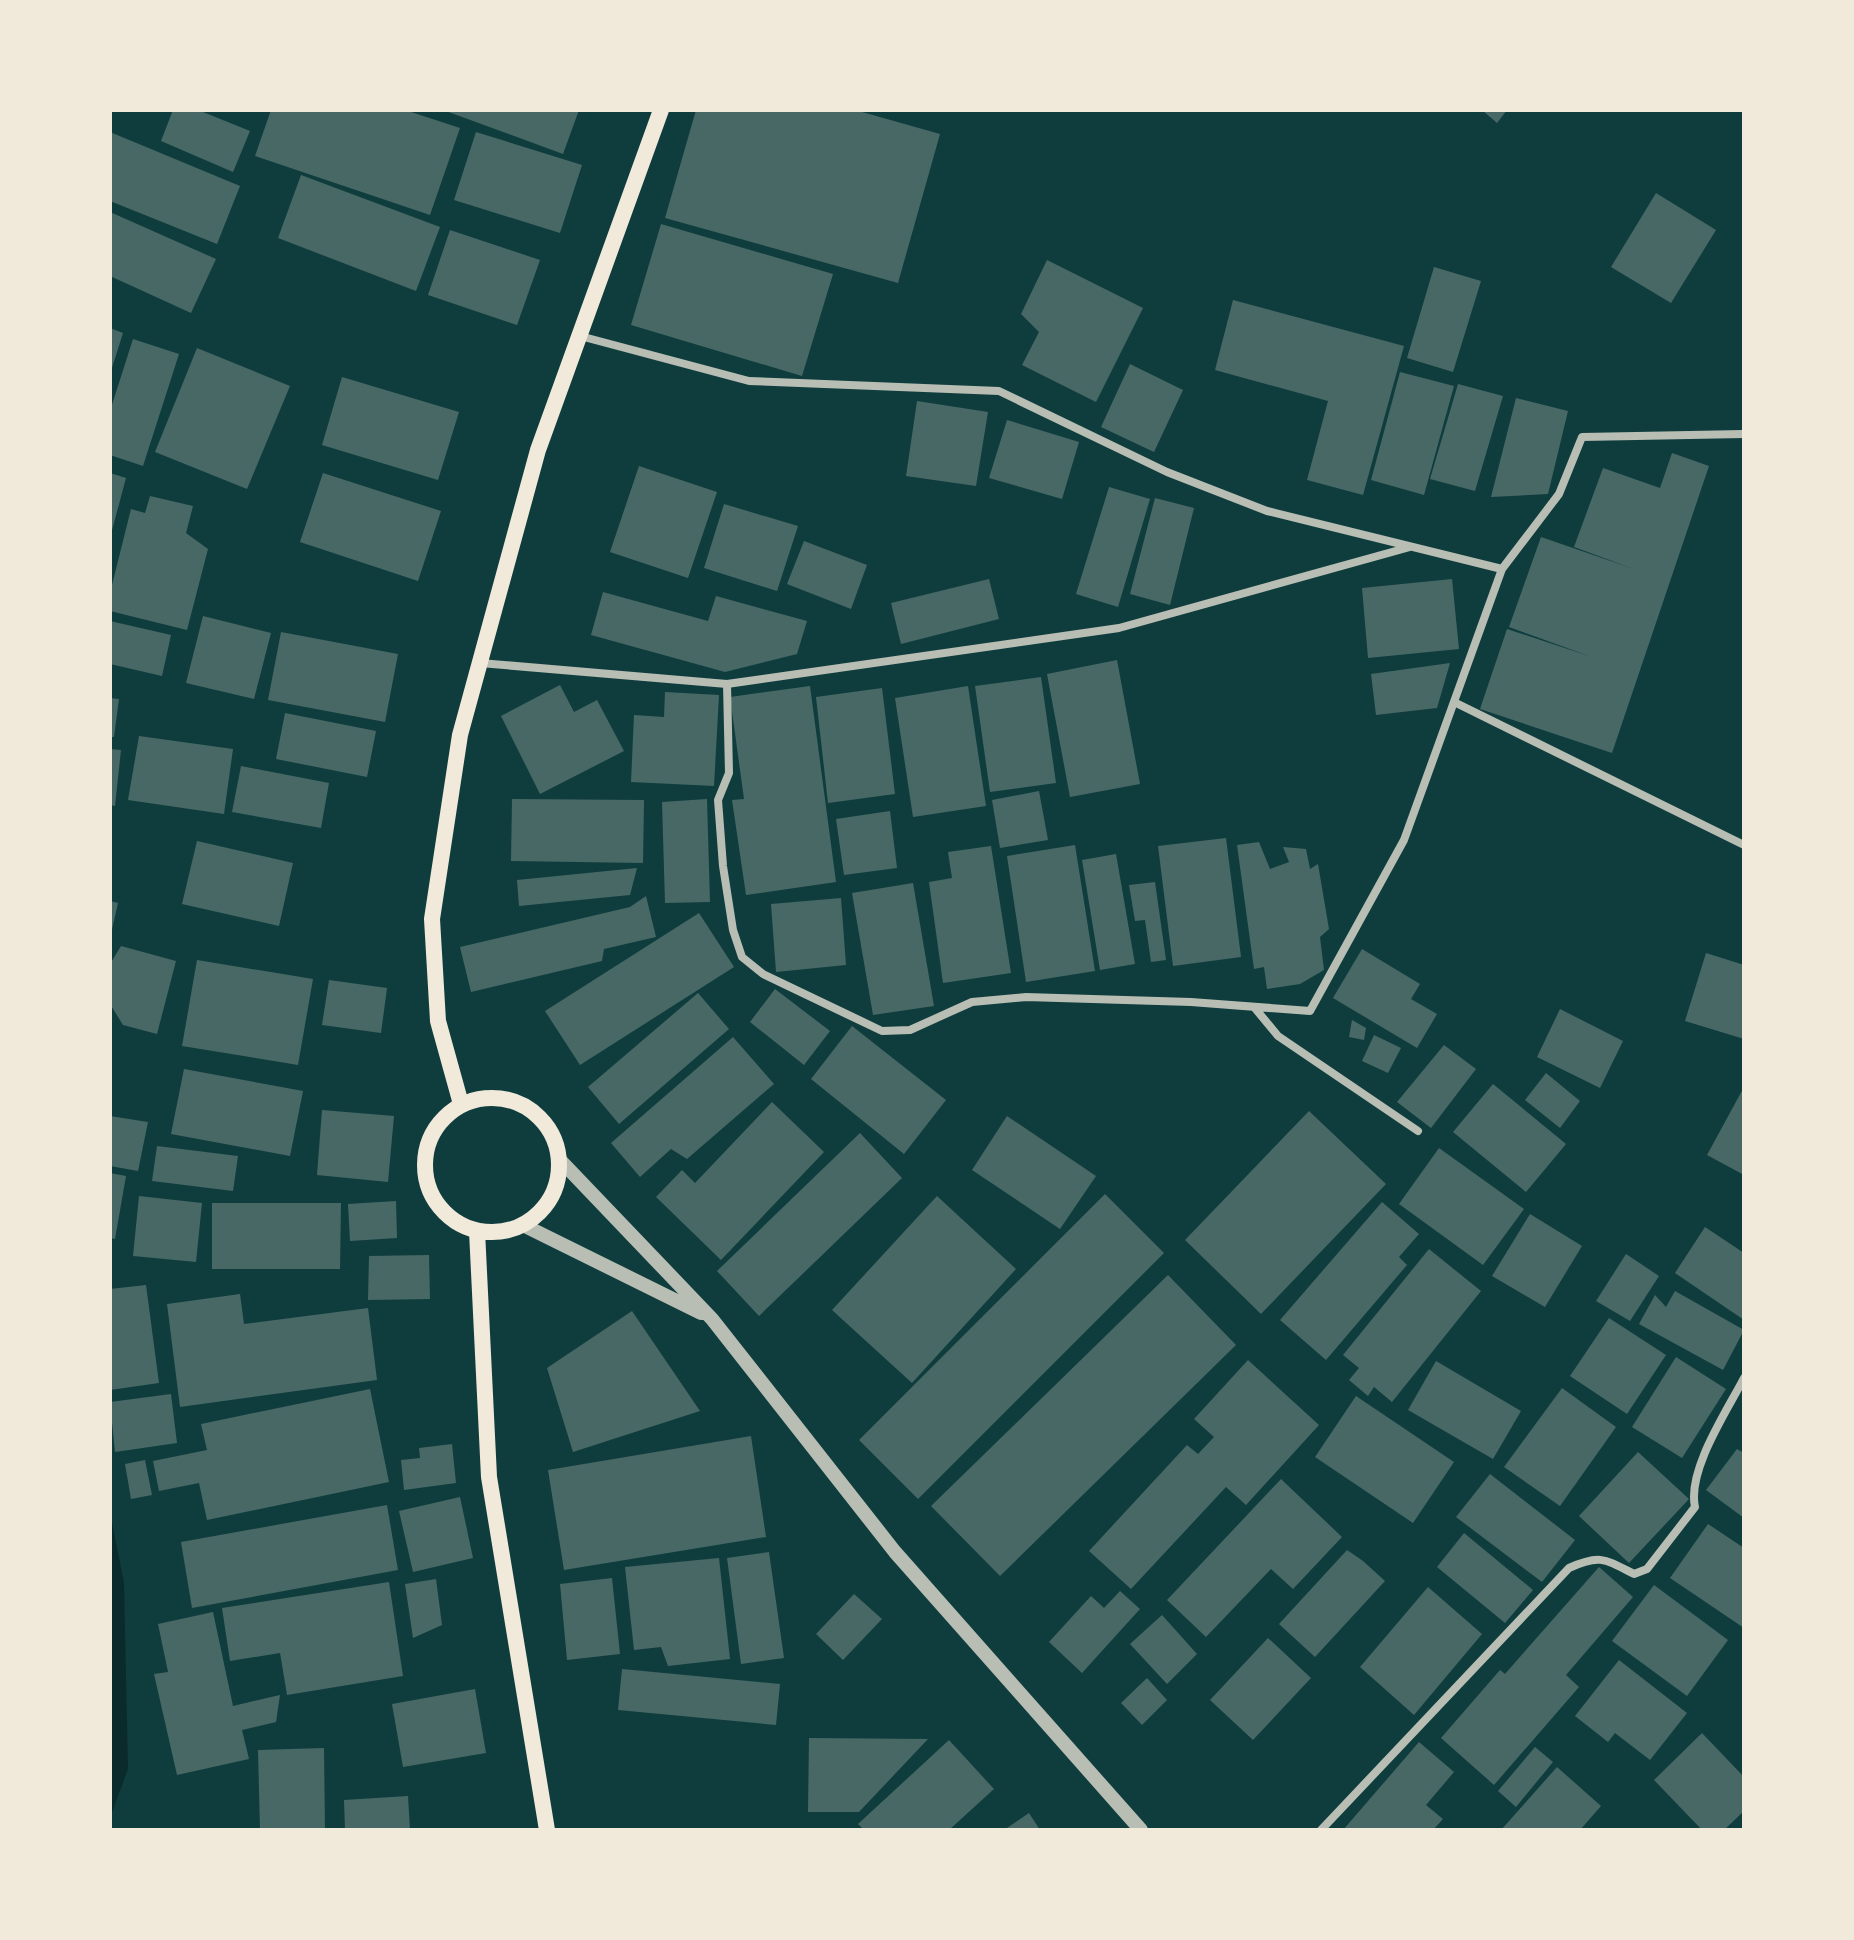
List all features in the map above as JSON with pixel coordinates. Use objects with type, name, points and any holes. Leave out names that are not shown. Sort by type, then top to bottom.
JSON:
[{"type":"main road","points":[[461,1104],[438,1021],[432,919],[460,735],[538,450],[661,110]]},
{"type":"main road","points":[[484,1097],[507,1098],[529,1106],[547,1123],[557,1144],[560,1160],[555,1191],[542,1211],[525,1226],[501,1232],[477,1231],[455,1222],[438,1206],[427,1184],[424,1162],[429,1139],[442,1119],[461,1104],[484,1097]]},
{"type":"main road","points":[[477,1231],[489,1477],[547,1830]]},
{"type":"street","points":[[580,336],[749,381],[999,391],[1167,472],[1267,511],[1502,569]]},
{"type":"street","points":[[727,684],[729,773],[718,800],[723,866],[733,930],[742,957],[763,974],[882,1031],[910,1030],[972,1002],[1026,997],[1191,1002],[1310,1011],[1404,840],[1502,569],[1559,494],[1582,437],[1744,434]]},
{"type":"street","points":[[480,663],[727,684],[1119,628],[1411,547]]},
{"type":"street","points":[[1454,702],[1744,845]]},
{"type":"street","points":[[1254,1007],[1278,1036],[1418,1131]]},
{"type":"street","points":[[560,1160],[712,1319],[895,1552],[1141,1830]]},
{"type":"street","points":[[525,1226],[712,1319]]},
{"type":"street","points":[[1321,1830],[1569,1568],[1592,1558],[1604,1559],[1634,1574],[1647,1569],[1695,1507],[1691,1492],[1702,1462],[1744,1378]]},
{"type":"water","points":[[110,1512],[124,1583],[128,1769],[110,1818]]},
{"type":"building","points":[[173,110],[198,110],[250,131],[233,172],[161,141]]},
{"type":"building","points":[[271,110],[405,110],[460,128],[430,215],[255,156]]},
{"type":"building","points":[[443,110],[579,110],[563,154]]},
{"type":"building","points":[[696,110],[855,110],[940,134],[898,283],[665,218]]},
{"type":"building","points":[[1482,110],[1507,110],[1497,123]]},
{"type":"building","points":[[110,132],[240,186],[217,244],[110,201]]},
{"type":"building","points":[[476,132],[582,165],[560,233],[454,200]]},
{"type":"building","points":[[301,175],[440,227],[416,291],[278,238]]},
{"type":"building","points":[[1656,193],[1716,230],[1671,303],[1611,267]]},
{"type":"building","points":[[110,212],[216,259],[191,313],[110,276]]},
{"type":"building","points":[[661,224],[833,274],[802,376],[631,325]]},
{"type":"building","points":[[450,230],[540,260],[517,325],[428,295]]},
{"type":"building","points":[[1047,260],[1143,308],[1096,402],[1022,365],[1039,332],[1021,314]]},
{"type":"building","points":[[1434,267],[1481,281],[1453,372],[1407,358]]},
{"type":"building","points":[[1233,300],[1404,346],[1363,495],[1307,480],[1328,401],[1215,370]]},
{"type":"building","points":[[110,328],[123,333],[111,371],[110,371]]},
{"type":"building","points":[[133,339],[179,354],[143,466],[110,455],[110,411]]},
{"type":"building","points":[[197,348],[290,386],[247,489],[155,452]]},
{"type":"building","points":[[1130,364],[1183,390],[1154,452],[1101,427]]},
{"type":"building","points":[[1400,372],[1454,386],[1424,495],[1371,480]]},
{"type":"building","points":[[342,377],[459,412],[438,480],[322,445]]},
{"type":"building","points":[[1458,384],[1503,396],[1475,491],[1430,479]]},
{"type":"building","points":[[1516,398],[1568,411],[1548,494],[1491,497]]},
{"type":"building","points":[[917,401],[988,412],[976,486],[906,476]]},
{"type":"building","points":[[1007,420],[1079,442],[1062,499],[989,478]]},
{"type":"building","points":[[1672,453],[1709,466],[1612,753],[1480,709],[1507,629],[1592,657],[1509,627],[1541,537],[1634,569],[1574,547],[1603,468],[1660,488]]},
{"type":"building","points":[[639,466],[717,492],[688,578],[610,552]]},
{"type":"building","points":[[110,473],[126,478],[111,534],[110,533]]},
{"type":"building","points":[[323,473],[441,511],[418,581],[300,542]]},
{"type":"building","points":[[1109,487],[1150,499],[1118,607],[1076,594]]},
{"type":"building","points":[[150,496],[193,506],[186,533],[208,549],[187,630],[110,611],[110,593],[131,509],[145,513]]},
{"type":"building","points":[[1155,498],[1194,508],[1170,605],[1130,594]]},
{"type":"building","points":[[724,504],[798,526],[777,591],[704,568]]},
{"type":"building","points":[[804,541],[867,565],[851,609],[787,584]]},
{"type":"building","points":[[989,579],[999,619],[901,644],[891,603]]},
{"type":"building","points":[[1452,579],[1459,649],[1368,658],[1362,588]]},
{"type":"building","points":[[603,592],[708,621],[716,596],[807,621],[797,654],[725,672],[591,635]]},
{"type":"building","points":[[203,616],[271,633],[254,699],[186,683]]},
{"type":"building","points":[[110,621],[171,635],[162,676],[110,664]]},
{"type":"building","points":[[281,632],[398,654],[385,722],[268,700]]},
{"type":"building","points":[[1117,660],[1140,784],[1070,797],[1047,674]]},
{"type":"building","points":[[1450,663],[1437,708],[1376,715],[1371,674]]},
{"type":"building","points":[[1041,677],[1056,783],[990,792],[975,686]]},
{"type":"building","points":[[560,685],[574,712],[597,700],[624,751],[540,794],[501,716]]},
{"type":"building","points":[[810,686],[836,882],[746,895],[732,800],[744,799],[730,697]]},
{"type":"building","points":[[968,686],[986,806],[913,817],[895,698]]},
{"type":"building","points":[[882,688],[895,794],[828,803],[816,697]]},
{"type":"building","points":[[665,692],[719,695],[714,786],[631,782],[634,715],[664,717]]},
{"type":"building","points":[[110,698],[119,699],[114,737],[110,737]]},
{"type":"building","points":[[285,713],[376,731],[367,777],[276,759]]},
{"type":"building","points":[[139,736],[233,749],[224,814],[128,800]]},
{"type":"building","points":[[110,749],[121,750],[115,806],[110,805]]},
{"type":"building","points":[[241,766],[329,783],[321,828],[232,812]]},
{"type":"building","points":[[1039,791],[1048,840],[1000,848],[992,800]]},
{"type":"building","points":[[512,799],[644,800],[643,863],[511,861]]},
{"type":"building","points":[[707,799],[710,902],[665,903],[662,802]]},
{"type":"building","points":[[890,811],[897,868],[844,875],[836,819]]},
{"type":"building","points":[[1226,838],[1241,957],[1173,966],[1158,846]]},
{"type":"building","points":[[197,841],[293,863],[279,926],[182,904]]},
{"type":"building","points":[[1259,842],[1270,869],[1289,862],[1283,847],[1306,849],[1310,869],[1318,864],[1329,929],[1320,937],[1324,970],[1300,984],[1267,989],[1264,967],[1254,969],[1237,845]]},
{"type":"building","points":[[1075,845],[1095,971],[1026,982],[1007,856]]},
{"type":"building","points":[[991,846],[1011,973],[943,983],[929,882],[952,878],[948,852]]},
{"type":"building","points":[[1116,854],[1135,964],[1100,970],[1082,860]]},
{"type":"building","points":[[637,868],[630,895],[519,906],[517,880]]},
{"type":"building","points":[[1155,882],[1166,960],[1151,962],[1145,920],[1135,921],[1129,885]]},
{"type":"building","points":[[913,883],[934,1006],[873,1015],[852,893]]},
{"type":"building","points":[[646,896],[656,937],[604,949],[602,961],[471,992],[460,947],[630,907]]},
{"type":"building","points":[[841,898],[846,965],[776,972],[771,904]]},
{"type":"building","points":[[110,901],[118,903],[111,934],[110,934]]},
{"type":"building","points":[[699,913],[734,967],[580,1065],[545,1011]]},
{"type":"building","points":[[121,946],[176,961],[157,1034],[123,1025],[110,1004],[110,964]]},
{"type":"building","points":[[1362,949],[1420,984],[1411,999],[1437,1014],[1417,1048],[1333,998]]},
{"type":"building","points":[[1706,953],[1744,965],[1744,1039],[1685,1021]]},
{"type":"building","points":[[197,960],[313,979],[298,1065],[182,1046]]},
{"type":"building","points":[[329,980],[387,988],[381,1033],[322,1025]]},
{"type":"building","points":[[775,989],[830,1031],[804,1065],[750,1022]]},
{"type":"building","points":[[698,993],[729,1029],[619,1124],[588,1087]]},
{"type":"building","points":[[1560,1009],[1623,1041],[1600,1088],[1537,1057]]},
{"type":"building","points":[[1352,1020],[1366,1028],[1364,1040],[1349,1037]]},
{"type":"building","points":[[852,1026],[946,1100],[904,1154],[811,1079]]},
{"type":"building","points":[[1374,1035],[1401,1048],[1388,1073],[1362,1061]]},
{"type":"building","points":[[733,1037],[774,1084],[687,1159],[671,1149],[640,1177],[611,1143]]},
{"type":"building","points":[[1444,1045],[1476,1069],[1431,1128],[1397,1102]]},
{"type":"building","points":[[184,1069],[303,1091],[290,1156],[171,1134]]},
{"type":"building","points":[[1546,1073],[1580,1101],[1560,1128],[1525,1100]]},
{"type":"building","points":[[1493,1084],[1566,1144],[1526,1192],[1453,1132]]},
{"type":"building","points":[[1744,1087],[1744,1175],[1707,1155]]},
{"type":"building","points":[[772,1102],[824,1152],[721,1260],[656,1197],[682,1170],[695,1183]]},
{"type":"building","points":[[322,1110],[394,1116],[388,1182],[317,1175]]},
{"type":"building","points":[[1309,1111],[1386,1184],[1261,1314],[1185,1240]]},
{"type":"building","points":[[110,1116],[148,1122],[138,1171],[110,1166]]},
{"type":"building","points":[[1007,1116],[1096,1176],[1060,1229],[972,1170]]},
{"type":"building","points":[[860,1133],[902,1178],[759,1316],[717,1271]]},
{"type":"building","points":[[157,1146],[238,1156],[233,1191],[152,1181]]},
{"type":"building","points":[[1439,1148],[1524,1209],[1483,1265],[1399,1204]]},
{"type":"building","points":[[110,1173],[126,1176],[115,1239],[110,1238]]},
{"type":"building","points":[[1105,1194],[1164,1253],[918,1499],[859,1440]]},
{"type":"building","points":[[139,1196],[202,1203],[196,1262],[133,1256]]},
{"type":"building","points":[[937,1196],[1016,1269],[912,1383],[832,1310]]},
{"type":"building","points":[[396,1201],[397,1238],[350,1241],[348,1204]]},
{"type":"building","points":[[1382,1202],[1419,1234],[1399,1257],[1407,1265],[1326,1360],[1280,1320]]},
{"type":"building","points":[[212,1203],[341,1203],[340,1269],[212,1269]]},
{"type":"building","points":[[1530,1214],[1582,1246],[1545,1307],[1492,1276]]},
{"type":"building","points":[[1705,1227],[1744,1253],[1744,1320],[1675,1273]]},
{"type":"building","points":[[1429,1249],[1481,1291],[1392,1402],[1374,1387],[1368,1396],[1349,1380],[1359,1368],[1343,1355]]},
{"type":"building","points":[[1626,1254],[1659,1276],[1630,1321],[1596,1301]]},
{"type":"building","points":[[429,1255],[430,1299],[368,1300],[369,1256]]},
{"type":"building","points":[[1168,1275],[1236,1345],[1000,1576],[931,1506]]},
{"type":"building","points":[[146,1285],[159,1383],[110,1390],[110,1289]]},
{"type":"building","points":[[1675,1291],[1744,1330],[1723,1370],[1639,1324],[1655,1295],[1666,1307]]},
{"type":"building","points":[[240,1294],[244,1324],[368,1308],[377,1380],[180,1407],[167,1304]]},
{"type":"building","points":[[632,1311],[700,1411],[573,1452],[547,1368]]},
{"type":"building","points":[[1609,1318],[1666,1355],[1627,1414],[1570,1376]]},
{"type":"building","points":[[1676,1357],[1726,1389],[1682,1458],[1632,1427]]},
{"type":"building","points":[[1248,1360],[1319,1425],[1246,1505],[1226,1487],[1131,1589],[1089,1551],[1187,1445],[1198,1454],[1214,1437],[1194,1419]]},
{"type":"building","points":[[1436,1361],[1521,1411],[1493,1459],[1408,1410]]},
{"type":"building","points":[[1562,1388],[1616,1427],[1560,1506],[1504,1467]]},
{"type":"building","points":[[370,1389],[389,1482],[207,1520],[199,1483],[159,1491],[153,1461],[207,1450],[201,1424]]},
{"type":"building","points":[[171,1394],[177,1443],[115,1452],[110,1402]]},
{"type":"building","points":[[1356,1396],[1454,1462],[1413,1523],[1315,1457]]},
{"type":"building","points":[[751,1436],[766,1537],[564,1570],[548,1470]]},
{"type":"building","points":[[452,1444],[456,1483],[404,1490],[401,1460],[420,1458],[419,1448]]},
{"type":"building","points":[[1737,1449],[1744,1453],[1744,1518],[1706,1490]]},
{"type":"building","points":[[1638,1452],[1689,1499],[1629,1563],[1579,1516]]},
{"type":"building","points":[[145,1460],[152,1495],[131,1499],[125,1464]]},
{"type":"building","points":[[1490,1474],[1575,1540],[1542,1582],[1456,1517]]},
{"type":"building","points":[[1281,1479],[1342,1537],[1293,1589],[1271,1569],[1206,1637],[1167,1600]]},
{"type":"building","points":[[460,1497],[473,1558],[413,1572],[399,1511]]},
{"type":"building","points":[[387,1505],[398,1570],[192,1608],[181,1542]]},
{"type":"building","points":[[1708,1524],[1744,1548],[1744,1628],[1670,1578]]},
{"type":"building","points":[[1464,1533],[1533,1590],[1505,1623],[1437,1567]]},
{"type":"building","points":[[1347,1550],[1385,1581],[1315,1657],[1279,1624]]},
{"type":"building","points":[[769,1552],[784,1658],[741,1664],[727,1558]]},
{"type":"building","points":[[719,1558],[730,1659],[668,1666],[661,1647],[634,1650],[625,1567]]},
{"type":"building","points":[[1599,1567],[1633,1597],[1566,1675],[1579,1687],[1494,1785],[1441,1738],[1500,1670],[1505,1674]]},
{"type":"building","points":[[612,1578],[620,1654],[567,1660],[560,1584]]},
{"type":"building","points":[[436,1579],[442,1625],[413,1638],[405,1584]]},
{"type":"building","points":[[389,1582],[403,1676],[287,1695],[280,1653],[230,1661],[222,1608]]},
{"type":"building","points":[[1654,1585],[1728,1640],[1687,1696],[1612,1641]]},
{"type":"building","points":[[1428,1587],[1482,1634],[1414,1715],[1360,1667]]},
{"type":"building","points":[[1120,1591],[1140,1609],[1082,1673],[1049,1642],[1091,1596],[1104,1608]]},
{"type":"building","points":[[854,1594],[882,1619],[843,1660],[816,1634]]},
{"type":"building","points":[[213,1612],[233,1706],[280,1695],[276,1722],[242,1730],[249,1759],[177,1775],[154,1674],[168,1672],[158,1624]]},
{"type":"building","points":[[1162,1615],[1197,1654],[1167,1684],[1130,1644]]},
{"type":"building","points":[[1268,1638],[1311,1678],[1253,1740],[1210,1700]]},
{"type":"building","points":[[1619,1660],[1687,1713],[1650,1760],[1615,1733],[1608,1742],[1575,1716]]},
{"type":"building","points":[[622,1669],[780,1684],[776,1725],[618,1710]]},
{"type":"building","points":[[1147,1678],[1167,1700],[1142,1725],[1121,1703]]},
{"type":"building","points":[[475,1689],[486,1753],[403,1767],[392,1704]]},
{"type":"building","points":[[1702,1733],[1744,1777],[1744,1811],[1724,1830],[1702,1830],[1654,1780]]},
{"type":"building","points":[[809,1738],[928,1739],[859,1812],[808,1812]]},
{"type":"building","points":[[949,1740],[994,1789],[949,1830],[864,1830],[858,1824]]},
{"type":"building","points":[[1419,1742],[1454,1772],[1426,1805],[1443,1819],[1433,1830],[1343,1830]]},
{"type":"building","points":[[1535,1747],[1553,1762],[1516,1807],[1498,1791]]},
{"type":"building","points":[[324,1748],[325,1830],[260,1830],[258,1750]]},
{"type":"building","points":[[1557,1767],[1601,1806],[1580,1830],[1501,1830]]},
{"type":"building","points":[[408,1796],[410,1830],[345,1830],[344,1800]]},
{"type":"building","points":[[1029,1813],[1040,1830],[1004,1830]]}]
